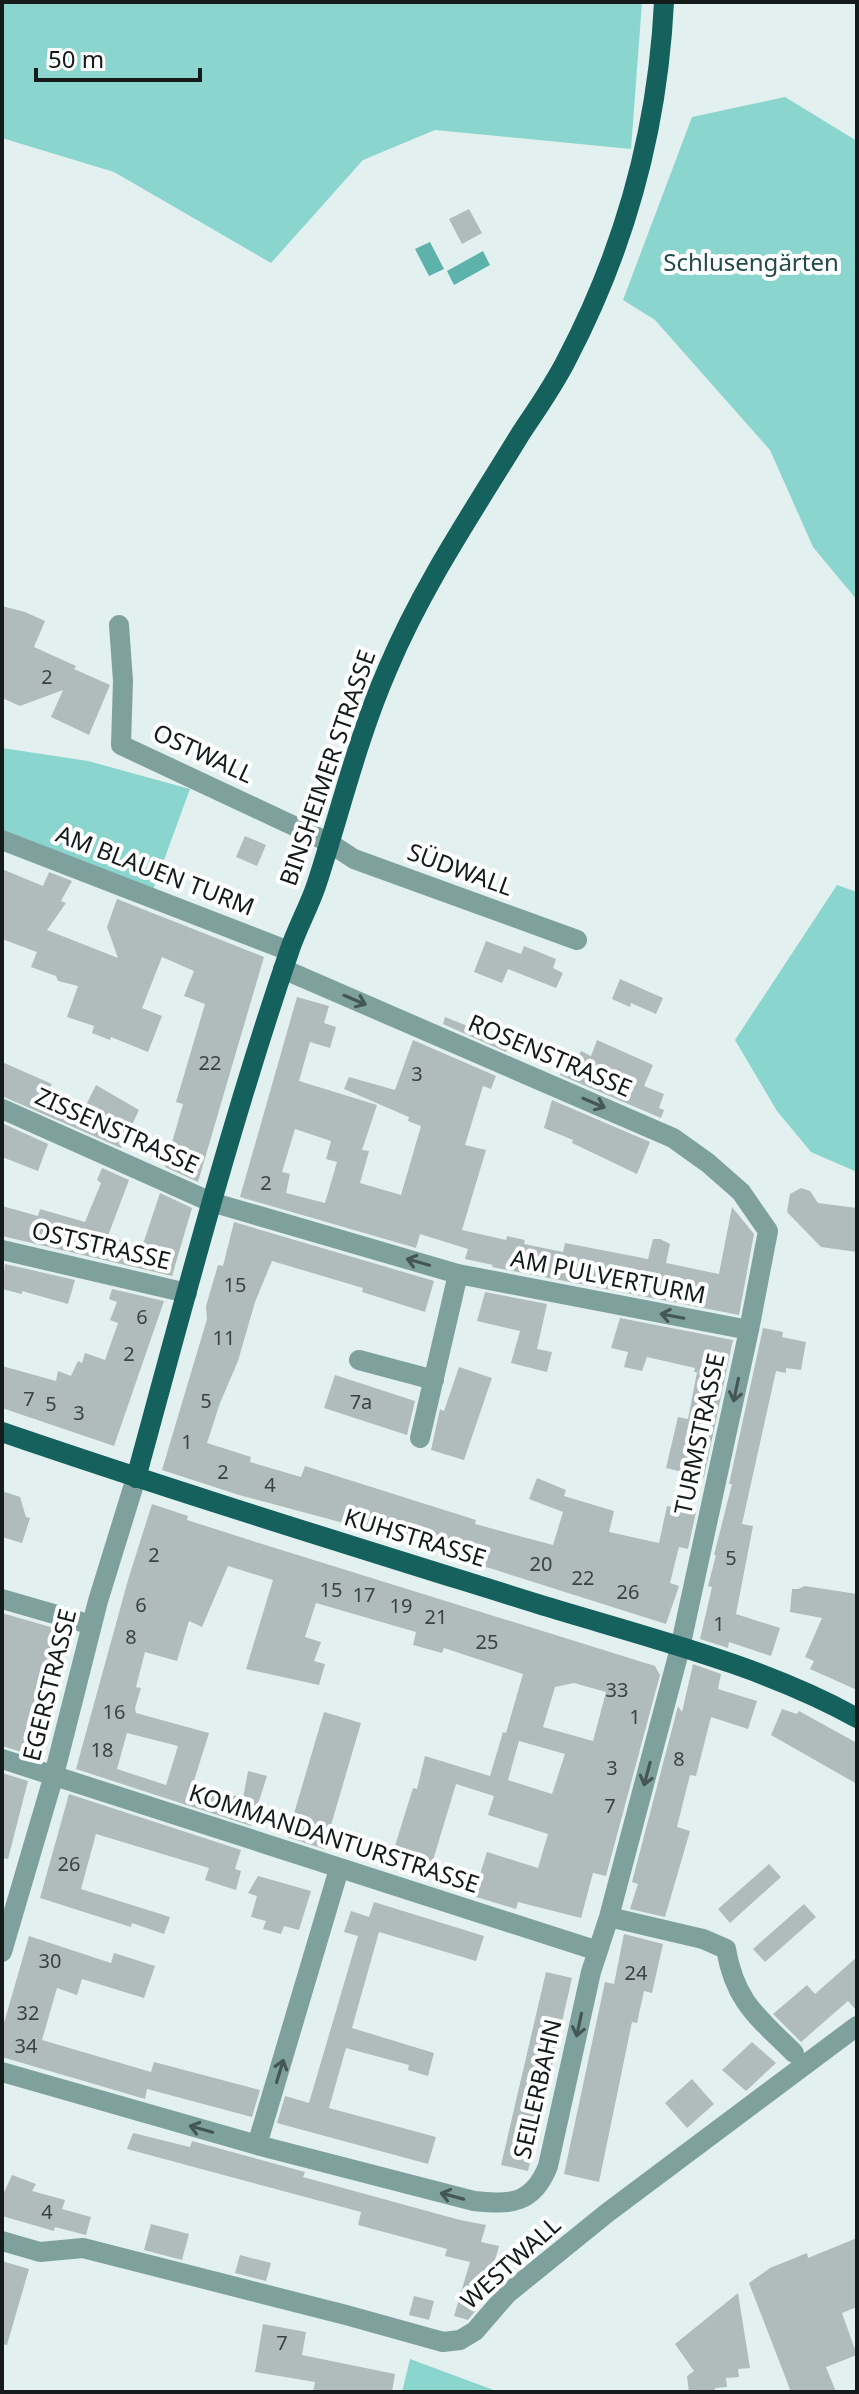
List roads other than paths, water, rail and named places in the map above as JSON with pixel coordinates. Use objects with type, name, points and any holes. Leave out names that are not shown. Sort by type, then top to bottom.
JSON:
[{"type":"main road","name":"BINSHEIMER STRASSE","points":[[136,1478],[211,1202],[286,960],[315,889],[355,752],[387,669],[413,613],[566,362],[618,246],[643,157],[652,111],[664,2]]},
{"type":"main road","name":"KUHSTRASSE","points":[[2,1432],[136,1478],[801,1688],[857,1718]]},
{"type":"street","name":"OSTWALL","points":[[119,625],[123,681],[121,745],[328,842]]},
{"type":"street","name":"AM BLAUEN TURM","points":[[2,840],[286,960]]},
{"type":"street","name":"SÜDWALL","points":[[328,842],[354,859],[577,940]]},
{"type":"street","name":"ROSENSTRASSE","points":[[286,960],[673,1138],[741,1192],[768,1231]]},
{"type":"street","name":"ZISSENSTRASSE","points":[[2,1109],[211,1202]]},
{"type":"street","name":"AM PULVERTURM","points":[[211,1202],[458,1274],[749,1330]]},
{"type":"street","name":"TURMSTRASSE","points":[[680,1648],[768,1231]]},
{"type":"street","name":"OSTSTRASSE","points":[[2,1250],[187,1293]]},
{"type":"street","points":[[420,1438],[458,1274]]},
{"type":"street","points":[[359,1360],[434,1380]]},
{"type":"street","name":"EGERSTRASSE","points":[[2,1952],[136,1478]]},
{"type":"street","points":[[2,1599],[92,1625]]},
{"type":"street","name":"SEILERBAHN","points":[[2,2072],[257,2145],[474,2201],[519,2201],[532,2193],[548,2166],[591,1972],[609,1917],[680,1648]]},
{"type":"street","name":"KOMMANDANTURSTRASSE","points":[[2,1759],[598,1951]]},
{"type":"street","points":[[257,2145],[339,1869]]},
{"type":"street","points":[[609,1917],[703,1939],[726,1949],[730,1976],[743,2001],[794,2053]]},
{"type":"street","name":"WESTWALL","points":[[2,2241],[40,2252],[83,2248],[346,2315],[431,2340],[460,2340],[475,2331],[507,2294],[607,2213],[857,2026]]},
{"type":"park label","name":"Schlusengärten","points":[[751,263]]}]
